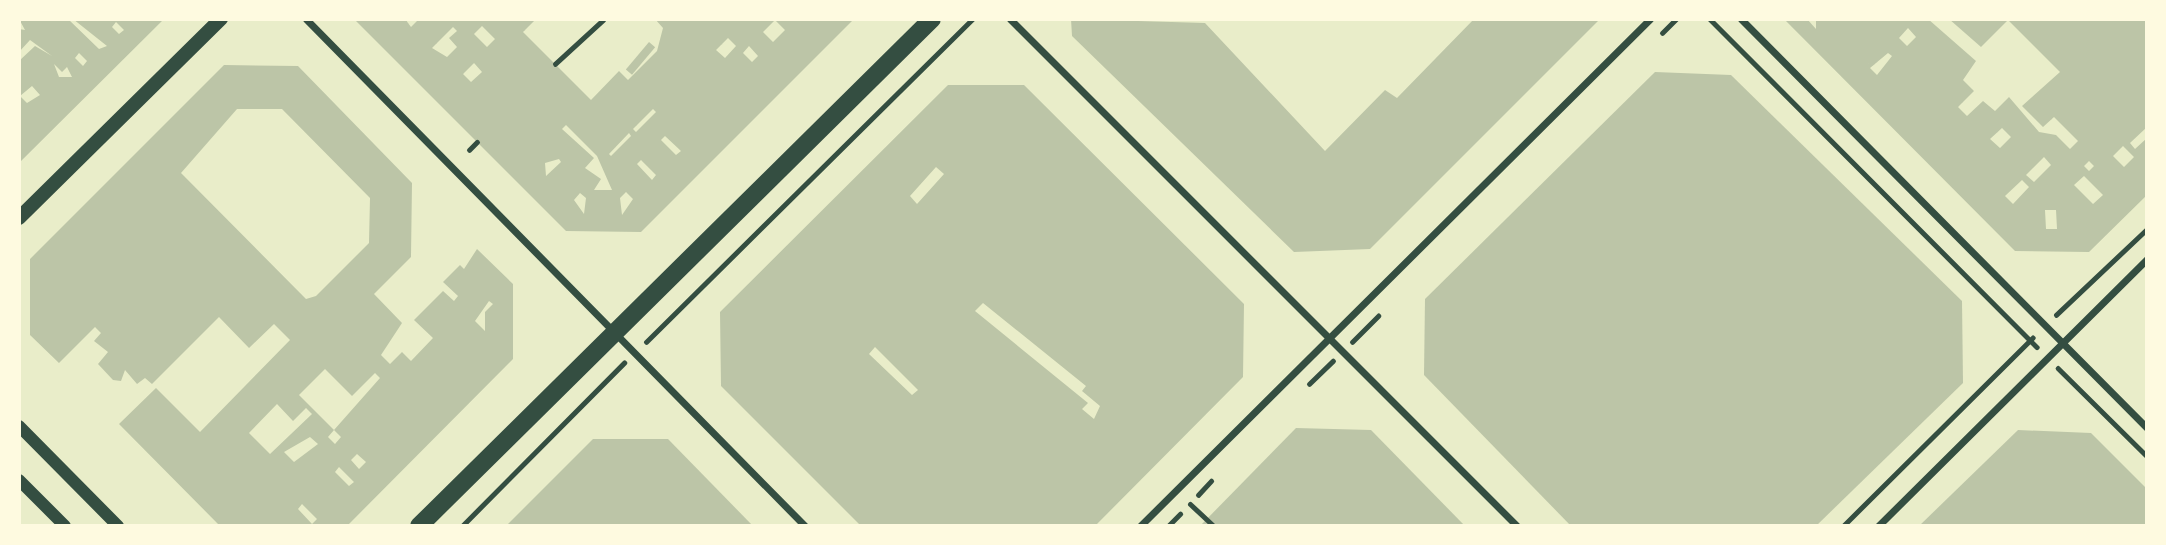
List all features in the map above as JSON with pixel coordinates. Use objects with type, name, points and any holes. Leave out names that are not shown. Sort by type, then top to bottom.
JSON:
[{"type":"main road","points":[[19,218],[221,19]]},
{"type":"main road","points":[[419,526],[616,336],[932,19]]},
{"type":"street","points":[[306,19],[805,526]]},
{"type":"street","points":[[1010,19],[1517,526]]},
{"type":"street","points":[[1140,526],[1650,19]]},
{"type":"street","points":[[1741,19],[2147,428]]},
{"type":"street","points":[[1878,526],[2147,259]]},
{"type":"street","points":[[19,426],[118,526]]},
{"type":"street","points":[[19,480],[65,526]]},
{"type":"lane","points":[[1190,504],[1214,526]]},
{"type":"path","points":[[671,317],[972,19]]},
{"type":"path","points":[[1710,19],[2003,312]]},
{"type":"path","points":[[555,64],[603,20]]},
{"type":"path","points":[[470,150],[477,142]]},
{"type":"path","points":[[1843,526],[2147,229]]},
{"type":"path","points":[[462,526],[607,380]]},
{"type":"path","points":[[2080,390],[2147,456]]},
{"type":"building","points":[[19,19],[68,19],[99,49],[107,46],[73,19],[164,19],[19,163],[19,61],[35,46],[52,56],[30,40],[19,52],[19,29],[25,30]],"holes":[[[116,22],[124,30],[119,34],[112,27]],[[79,53],[87,61],[83,66],[75,58]],[[54,64],[62,72],[67,67],[72,77],[59,77]],[[32,86],[40,95],[27,103],[20,96]]]},
{"type":"building","points":[[354,19],[405,19],[411,27],[419,19],[536,19],[523,32],[591,100],[619,71],[628,80],[657,51],[663,28],[655,19],[854,19],[641,232],[566,231]],"holes":[[[775,20],[785,30],[773,42],[763,32]],[[482,26],[495,39],[487,47],[474,34]],[[453,27],[457,31],[449,38],[457,47],[447,57],[432,48]],[[728,38],[736,46],[725,58],[716,50]],[[749,46],[758,56],[752,62],[743,53]],[[474,63],[482,72],[471,82],[463,74]],[[653,109],[656,112],[636,132],[633,129]],[[566,125],[597,156],[612,190],[594,190],[601,179],[585,168],[594,158],[562,129]],[[629,133],[631,136],[611,156],[609,154]],[[665,136],[681,151],[676,155],[661,140]],[[559,159],[561,162],[546,176],[545,163]],[[641,160],[656,175],[652,180],[637,164]],[[626,192],[633,199],[622,215],[620,198]],[[580,193],[586,198],[584,214],[574,200]]]},
{"type":"building","points":[[1071,19],[1205,23],[1325,151],[1385,90],[1397,98],[1474,19],[1600,19],[1370,249],[1294,252],[1072,36]]},
{"type":"building","points":[[1784,19],[1807,19],[1816,29],[1816,19],[1928,19],[1976,61],[1963,80],[1974,91],[1958,107],[1967,116],[1983,101],[1995,111],[2009,97],[2039,132],[2056,135],[2070,149],[2078,141],[2054,117],[2043,127],[2022,106],[2060,72],[2008,20],[1981,47],[1949,19],[2147,19],[2147,127],[2130,143],[2135,149],[2147,138],[2147,195],[2089,252],[2015,251]],"holes":[[[1908,28],[1916,37],[1907,46],[1899,38]],[[1888,53],[1892,56],[1877,75],[1870,68]],[[2002,128],[2011,137],[2000,148],[1990,139]],[[2123,146],[2134,157],[2124,167],[2113,156]],[[2044,157],[2051,165],[2034,182],[2026,175]],[[2089,161],[2094,166],[2089,171],[2084,166]],[[2084,176],[2103,195],[2093,204],[2074,185]],[[2022,180],[2029,187],[2013,204],[2005,196]],[[2045,210],[2056,210],[2057,229],[2046,229]]]},
{"type":"building","points":[[649,42],[655,47],[632,75],[626,70]]},
{"type":"building","points":[[224,65],[298,66],[412,183],[411,257],[374,294],[402,323],[381,355],[390,364],[402,352],[411,361],[433,338],[414,320],[443,291],[454,301],[458,296],[443,282],[460,265],[464,269],[477,249],[513,284],[513,359],[347,526],[220,526],[119,424],[156,388],[200,432],[290,340],[274,324],[249,348],[219,317],[152,384],[145,378],[137,384],[125,370],[121,381],[113,380],[98,364],[108,352],[94,341],[101,333],[95,327],[59,363],[30,335],[30,259]],"holes":[[[237,109],[282,109],[370,198],[369,243],[316,296],[306,299],[181,173]],[[489,301],[493,304],[485,312],[485,331],[475,321]],[[325,369],[352,396],[375,373],[380,378],[334,430],[299,395]],[[277,404],[293,421],[306,408],[312,414],[270,454],[249,433]],[[334,430],[341,437],[335,444],[328,437]],[[310,437],[318,444],[294,462],[284,452]],[[357,454],[366,462],[359,469],[351,460]],[[339,467],[354,482],[349,486],[335,472]],[[302,504],[317,519],[312,524],[298,509]]]},
{"type":"building","points":[[1655,72],[1731,75],[1962,301],[1963,383],[1816,526],[1571,526],[1424,375],[1425,299]]},
{"type":"building","points":[[948,85],[1024,85],[1244,304],[1243,377],[1095,526],[861,526],[721,386],[720,312]],"holes":[[[936,167],[944,174],[917,204],[910,196]],[[983,303],[1086,386],[1082,391],[1100,406],[1094,419],[1082,409],[1088,403],[975,311]],[[875,347],[918,390],[912,395],[869,354]]]},
{"type":"building","points":[[1296,428],[1371,430],[1465,526],[1200,526]]},
{"type":"building","points":[[2018,430],[2091,433],[2147,489],[2147,526],[1919,526]]},
{"type":"building","points":[[593,439],[668,439],[753,526],[506,526]]}]
